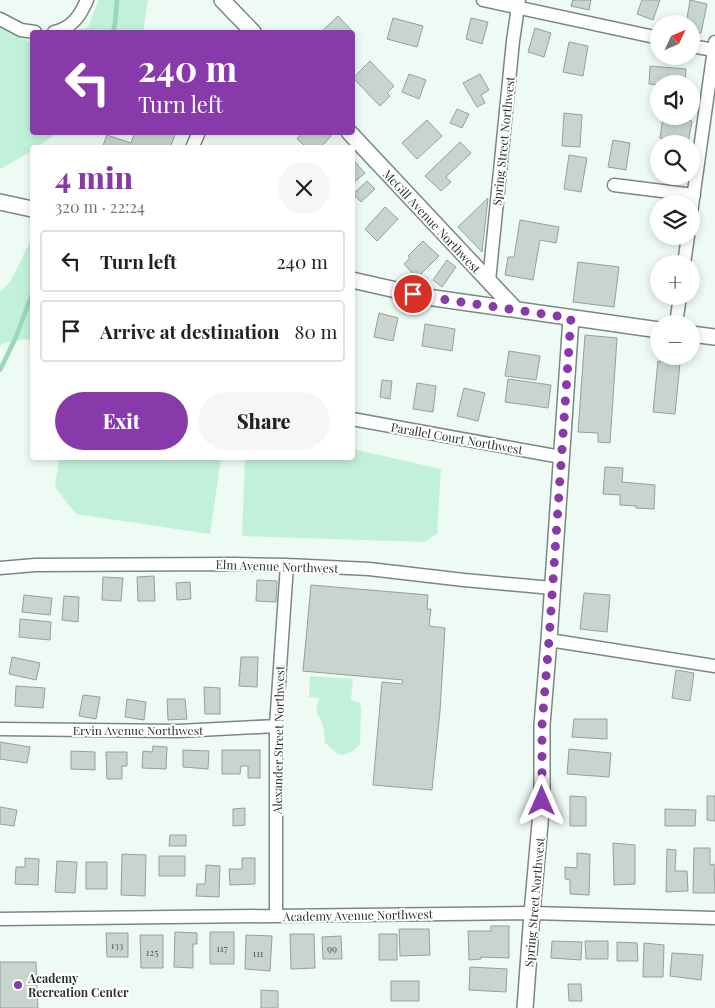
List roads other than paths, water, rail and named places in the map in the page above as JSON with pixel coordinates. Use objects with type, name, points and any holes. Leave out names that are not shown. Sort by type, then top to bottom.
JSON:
[{"type":"street","points":[[63,30],[82,14],[87,0]]},
{"type":"street","points":[[222,0],[249,30]]},
{"type":"street","points":[[483,0],[519,4],[650,36]]},
{"type":"street","name":"Spring Street Northwest","points":[[489,282],[513,41],[519,4]]},
{"type":"street","points":[[0,19],[22,30],[30,31]]},
{"type":"street","points":[[614,185],[694,195],[714,46],[700,46]]},
{"type":"street","name":"McGill Avenue Northwest","points":[[352,135],[515,309]]},
{"type":"street","points":[[0,202],[30,209]]},
{"type":"street","points":[[355,281],[427,297],[650,329]]},
{"type":"street","name":"Spring Street Northwest","points":[[526,1008],[542,801],[542,725],[571,318]]},
{"type":"street","points":[[700,335],[715,337]]},
{"type":"street","name":"Parallel Court Northwest","points":[[355,420],[561,457]]},
{"type":"street","name":"Elm Avenue Northwest","points":[[0,568],[45,565],[287,565],[370,569],[552,588]]},
{"type":"street","name":"Alexander Street Northwest","points":[[276,916],[276,726],[287,565]]},
{"type":"street","points":[[549,640],[715,666]]},
{"type":"street","name":"Ervin Avenue Northwest","points":[[0,729],[179,731],[276,726]]},
{"type":"street","name":"Academy Avenue Northwest","points":[[0,919],[532,913],[715,918]]},
{"type":"waterway","points":[[114,30],[117,0]]},
{"type":"waterway","points":[[0,370],[16,337],[30,299]]},
{"type":"place","name":"Academy Recreation Center","points":[[18,985]]}]
